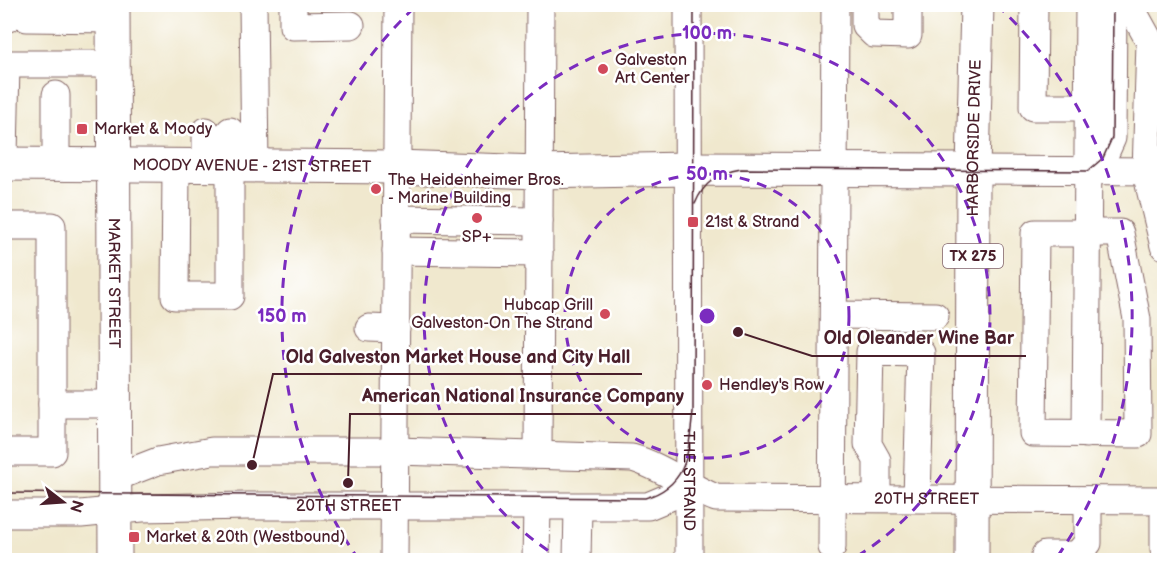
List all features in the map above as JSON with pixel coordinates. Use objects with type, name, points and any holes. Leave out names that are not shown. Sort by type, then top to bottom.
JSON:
[{"type":"main road","name":"HARBORSIDE DRIVE","points":[[972,561],[973,170],[977,4]]},
{"type":"main road","name":"MARKET STREET","points":[[113,12],[112,404],[116,510],[115,561]]},
{"type":"main road","name":"MOODY AVENUE - 21ST STREET","points":[[4,164],[397,167],[539,171],[687,168],[973,170]]},
{"type":"street","points":[[217,166],[253,4]]},
{"type":"street","points":[[293,4],[293,26],[351,25]]},
{"type":"street","points":[[394,561],[398,4]]},
{"type":"street","points":[[538,455],[540,4]]},
{"type":"street","name":"THE STRAND","points":[[688,4],[687,168],[691,488],[689,561]]},
{"type":"street","points":[[832,547],[836,4]]},
{"type":"street","points":[[865,4],[865,25],[874,34],[908,35],[908,4]]},
{"type":"street","points":[[1034,4],[1033,107],[1088,107]]},
{"type":"street","points":[[1086,434],[1089,4]]},
{"type":"street","points":[[1088,171],[1103,158],[1112,138],[1113,4]]},
{"type":"street","points":[[1129,4],[1150,42],[1155,172],[1164,246]]},
{"type":"street","points":[[26,16],[113,12]]},
{"type":"street","points":[[4,156],[6,64],[56,79],[113,64]]},
{"type":"street","points":[[56,79],[56,165]]},
{"type":"street","points":[[217,166],[218,131]]},
{"type":"street","name":"MOODY AVENUE - 21ST STREET","points":[[973,170],[1155,172]]},
{"type":"street","points":[[396,219],[539,221]]},
{"type":"street","points":[[4,226],[52,226],[52,452],[4,452]]},
{"type":"street","points":[[1035,232],[1120,233],[1137,319],[1138,434],[1086,434],[1033,433],[1035,232]]},
{"type":"street","points":[[396,251],[539,254]]},
{"type":"street","points":[[834,315],[935,316]]},
{"type":"street","points":[[369,328],[396,329]]},
{"type":"street","points":[[877,498],[877,460],[868,444],[870,352],[921,353],[917,498]]},
{"type":"street","points":[[52,404],[112,404]]},
{"type":"street","name":"20TH STREET","points":[[114,478],[158,461],[212,451],[395,451],[632,458],[646,462],[691,488],[716,498],[1164,500]]},
{"type":"street","name":"20TH STREET","points":[[4,514],[81,514],[116,510],[248,506],[394,508],[648,506],[691,488]]},
{"type":"street","points":[[1045,561],[1046,555],[1083,554],[1088,543],[1082,500]]},
{"type":"street","points":[[1164,500],[1164,549]]},
{"type":"street","points":[[536,561],[537,507]]},
{"type":"street","points":[[577,561],[578,507]]},
{"type":"tram line","points":[[4,493],[645,498],[670,485],[684,465],[693,412],[694,4]]},
{"type":"tram line","points":[[695,204],[707,184],[725,173],[741,169],[1088,171],[1103,158],[1112,138],[1113,4]]},
{"type":"place","name":"Galveston Art Center","points":[[603,69]]},
{"type":"place","name":"Market & Moody","points":[[82,129]]},
{"type":"place","name":"The Heidenheimer Bros. - Marine Building","points":[[376,189]]},
{"type":"place","name":"SP+","points":[[477,218]]},
{"type":"place","name":"21st & Strand","points":[[693,222]]},
{"type":"place","name":"Hubcap Grill Galveston-On The Strand","points":[[605,314]]},
{"type":"place","name":"Old Oleander Wine Bar","points":[[738,332]]},
{"type":"place","name":"Hendley's Row","points":[[707,385]]},
{"type":"place","name":"Old Galveston Market House and City Hall","points":[[252,465]]},
{"type":"place","name":"American National Insurance Company","points":[[348,483]]},
{"type":"place","name":"Market & 20th (Westbound)","points":[[134,537]]}]
